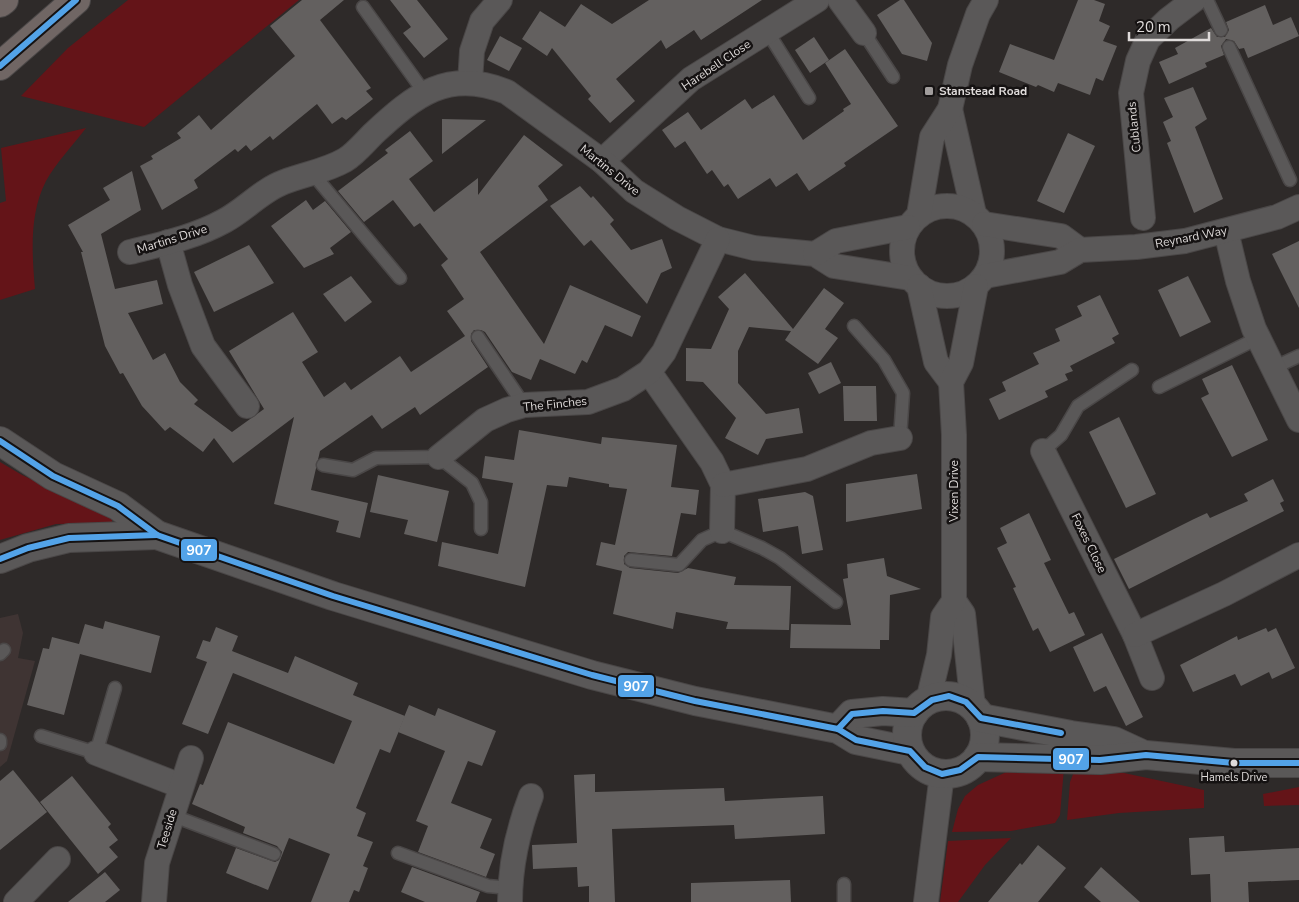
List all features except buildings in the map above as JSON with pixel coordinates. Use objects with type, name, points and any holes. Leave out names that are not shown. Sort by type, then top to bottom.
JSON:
[{"type":"highway","points":[[0,3],[4,0]]},
{"type":"highway","points":[[0,66],[76,0]]},
{"type":"main road","points":[[0,441],[53,476],[118,506],[157,535],[333,596],[592,675],[694,701],[838,728],[856,740],[910,752]]},
{"type":"main road","points":[[0,559],[28,548],[68,538],[157,535]]},
{"type":"main road","points":[[949,696],[962,699],[977,713],[985,732],[984,745],[978,757],[968,767],[956,773],[942,774],[929,771],[918,763],[910,752],[907,735],[908,725],[921,707],[936,697],[949,696]]},
{"type":"main road","points":[[838,728],[852,714],[921,707]]},
{"type":"main road","points":[[977,713],[1071,736],[1114,740],[1146,756]]},
{"type":"main road","points":[[978,757],[1100,760],[1146,756],[1234,763],[1299,762]]},
{"type":"street","points":[[470,82],[472,51],[482,21],[500,0]]},
{"type":"street","name":"Harebell Close","points":[[602,161],[691,79],[817,0]]},
{"type":"street","points":[[840,0],[864,33]]},
{"type":"street","points":[[951,382],[936,362],[914,282],[902,256],[902,241],[913,221],[932,137],[950,109],[960,65],[978,14],[986,0]]},
{"type":"street","name":"Cublands","points":[[1143,218],[1131,93],[1138,61],[1148,39],[1193,1]]},
{"type":"street","name":"Martins Drive","points":[[130,252],[199,233],[225,220],[283,182],[313,174],[346,160],[401,108],[424,92],[446,84],[470,82],[491,86],[507,92],[602,161],[634,191],[677,218],[718,239],[754,248],[816,254],[834,266],[914,282]]},
{"type":"street","points":[[914,282],[934,293],[951,296],[964,292],[980,281],[990,264],[992,250],[990,236],[979,219],[950,109]]},
{"type":"street","points":[[816,254],[836,241],[913,221],[932,208],[947,205],[961,208],[979,219],[1061,236],[1080,250]]},
{"type":"street","name":"Reynard Way","points":[[980,281],[1060,262],[1080,250],[1136,248],[1185,241],[1277,217],[1299,207]]},
{"type":"street","points":[[1226,231],[1238,281],[1258,338],[1299,420]]},
{"type":"street","name":"The Finches","points":[[439,457],[486,420],[507,410],[524,406],[588,402],[623,388],[649,372],[664,352],[718,239]]},
{"type":"street","points":[[168,242],[180,285],[203,346],[248,406]]},
{"type":"street","name":"Vixen Drive","points":[[921,707],[940,655],[943,617],[954,601],[954,435],[951,382],[961,363],[980,281]]},
{"type":"street","points":[[649,372],[712,462],[723,485],[722,531]]},
{"type":"street","points":[[723,485],[807,469],[871,443],[900,438]]},
{"type":"street","name":"Foxes Close","points":[[1043,450],[1135,635],[1152,678]]},
{"type":"street","points":[[1135,635],[1298,558]]},
{"type":"street","name":"Vixen Drive","points":[[954,601],[963,614],[977,713]]},
{"type":"street","points":[[96,753],[181,786]]},
{"type":"street","name":"Teeside","points":[[154,902],[157,863],[191,758]]},
{"type":"street","points":[[926,902],[942,774]]},
{"type":"street","points":[[510,895],[516,841],[531,796]]},
{"type":"street","points":[[16,902],[58,859]]},
{"type":"street","points":[[0,894],[6,902]]},
{"type":"lane","points":[[1193,1],[1221,30]]},
{"type":"lane","points":[[362,7],[424,92]]},
{"type":"lane","points":[[767,31],[809,98]]},
{"type":"lane","points":[[864,33],[893,77]]},
{"type":"lane","points":[[1229,47],[1290,180]]},
{"type":"lane","points":[[313,174],[400,278]]},
{"type":"lane","points":[[854,326],[884,360],[903,393],[900,438]]},
{"type":"lane","points":[[478,337],[524,406]]},
{"type":"lane","points":[[1159,386],[1258,338]]},
{"type":"lane","points":[[1273,368],[1299,356]]},
{"type":"lane","points":[[1043,450],[1061,435],[1078,406],[1132,370]]},
{"type":"lane","points":[[323,465],[353,470],[376,458],[439,457],[472,483],[480,502],[481,529]]},
{"type":"lane","points":[[631,560],[679,565],[702,540],[722,531],[780,558],[836,602]]},
{"type":"lane","points":[[41,736],[96,753],[115,688]]},
{"type":"lane","points":[[171,815],[274,854]]},
{"type":"lane","points":[[398,853],[510,895]]},
{"type":"lane","points":[[844,884],[844,902]]},
{"type":"shaded area","points":[[128,0],[299,0],[144,127],[21,96],[68,48]]},
{"type":"shaded area","points":[[86,128],[46,181],[41,194],[34,220],[33,234],[35,289],[0,300],[0,203],[6,201],[1,148]]},
{"type":"shaded area","points":[[0,462],[22,475],[112,516],[112,523],[56,524],[0,540]]},
{"type":"shaded area","points":[[18,614],[23,633],[18,658],[35,661],[7,761],[0,767],[0,618]]},
{"type":"shaded area","points":[[1064,768],[1060,815],[1055,823],[1011,831],[952,832],[958,809],[965,796],[978,785],[1013,769]]},
{"type":"shaded area","points":[[1075,769],[1124,773],[1204,790],[1204,808],[1119,813],[1067,820],[1070,782]]},
{"type":"shaded area","points":[[1299,787],[1299,805],[1264,806],[1263,794]]},
{"type":"shaded area","points":[[1011,838],[985,865],[958,902],[940,902],[948,841]]},
{"type":"transit line","name":"907","points":[[0,66],[76,0]]},
{"type":"transit line","name":"907","points":[[0,441],[53,476],[118,506],[157,535],[333,596],[592,675],[695,701],[838,729],[856,740],[910,751],[925,767],[942,774],[960,770],[978,757],[1100,760],[1146,755],[1234,763],[1299,763]]},
{"type":"transit line","name":"907","points":[[0,559],[28,548],[69,538],[157,535]]},
{"type":"transit line","name":"907","points":[[838,729],[852,714],[883,711],[914,713],[932,700],[949,696],[966,702],[981,718],[1061,733]]},
{"type":"place","name":"Stanstead Road","points":[[929,91]]},
{"type":"place","name":"Hamels Drive","points":[[1234,763]]}]
